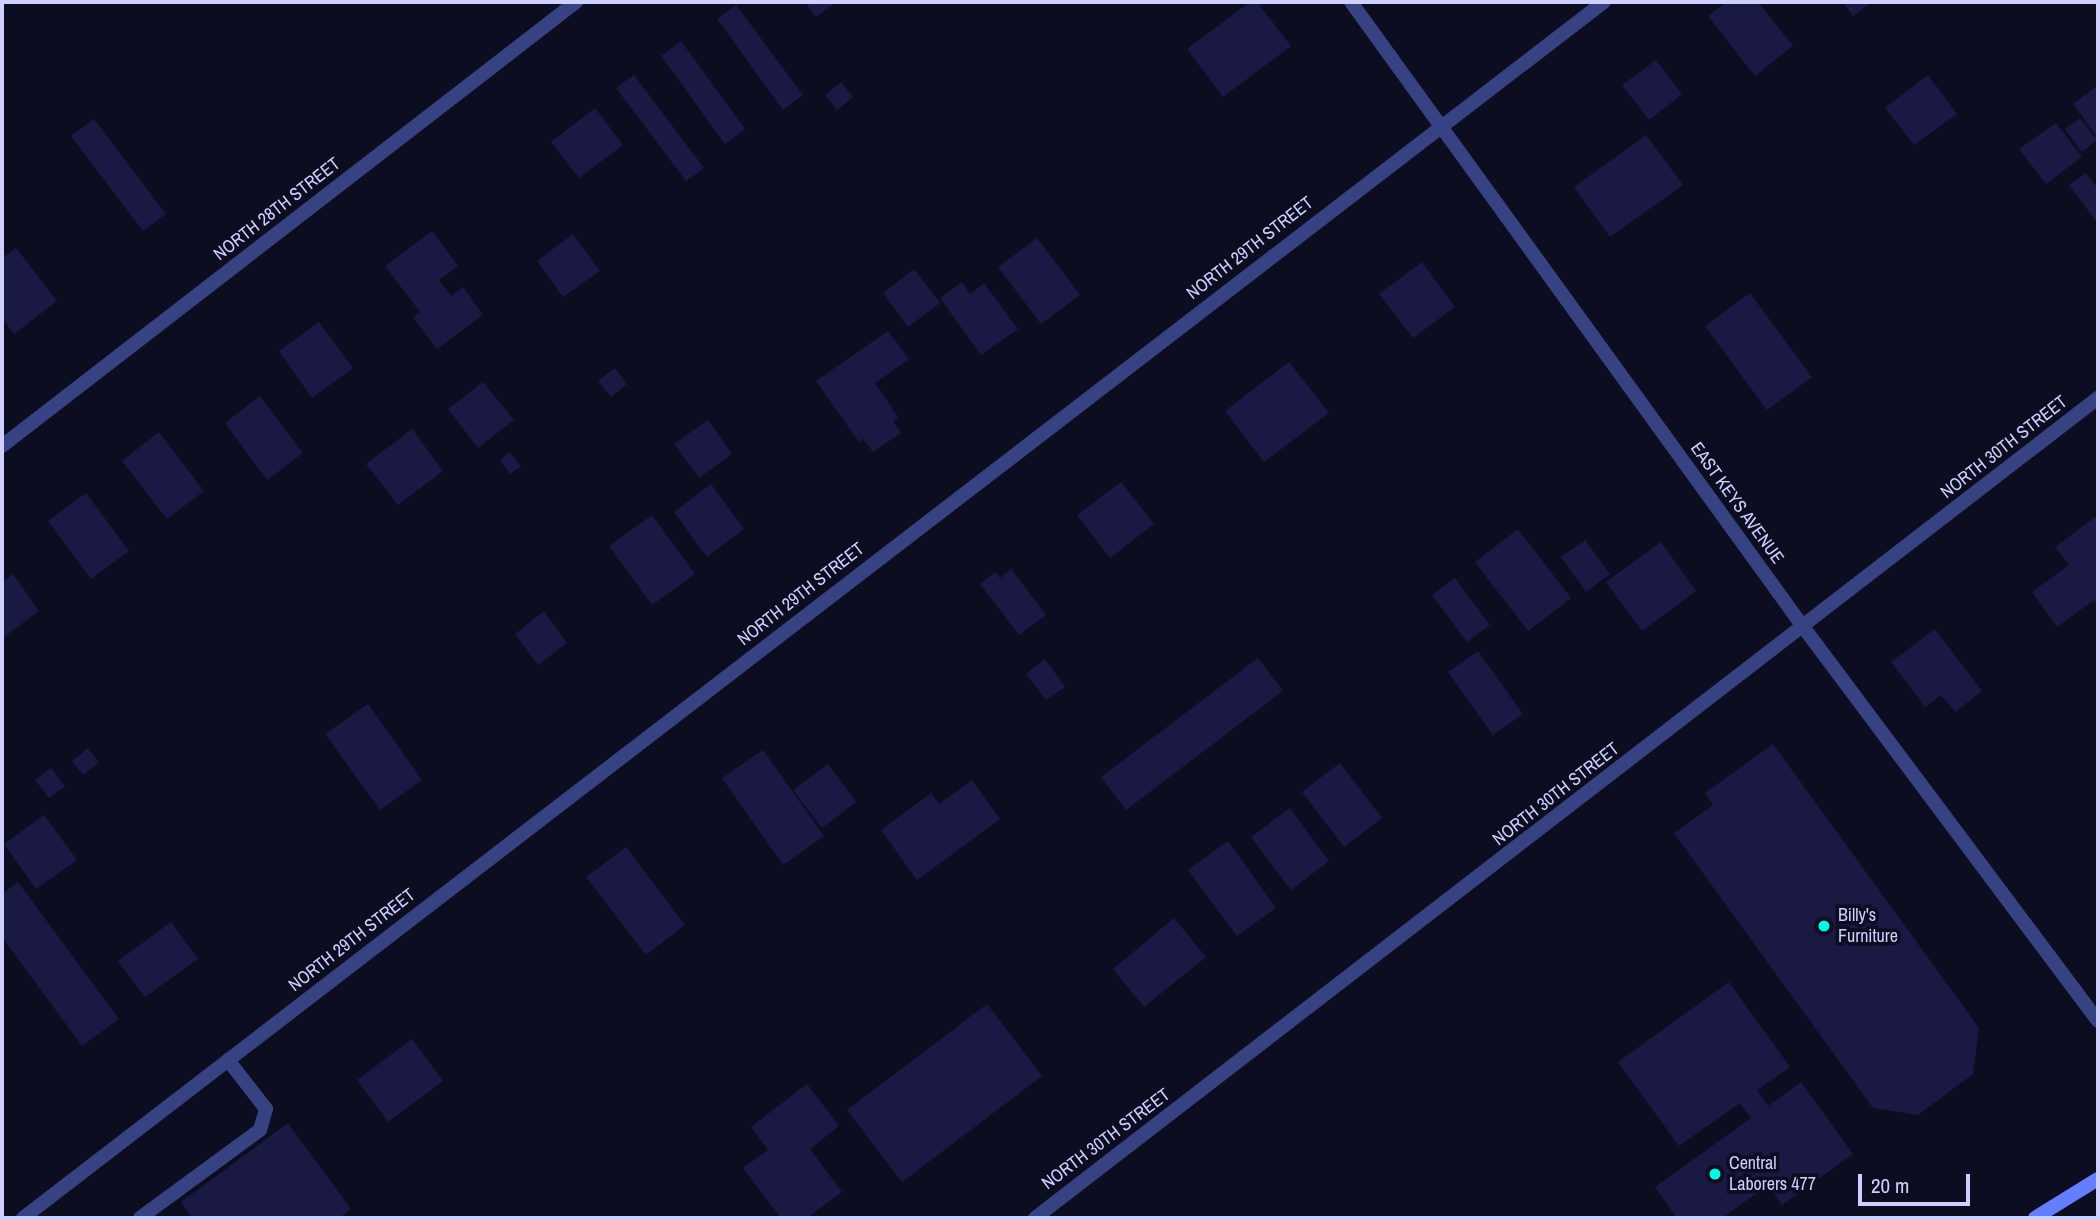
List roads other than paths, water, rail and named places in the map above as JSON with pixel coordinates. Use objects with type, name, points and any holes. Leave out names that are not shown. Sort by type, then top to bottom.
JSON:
[{"type":"main road","points":[[2035,1218],[2098,1179]]},
{"type":"street","name":"NORTH 28TH STREET","points":[[2,446],[576,2]]},
{"type":"street","name":"EAST KEYS AVENUE","points":[[1351,2],[1804,628],[2098,1021]]},
{"type":"street","name":"NORTH 29TH STREET","points":[[23,1218],[1604,2]]},
{"type":"street","name":"NORTH 30TH STREET","points":[[1035,1218],[1804,628],[2098,398]]},
{"type":"street","points":[[139,1218],[260,1130],[266,1109],[228,1060]]},
{"type":"place","name":"Billy's Furniture","points":[[1824,926]]},
{"type":"place","name":"Central Laborers 477","points":[[1715,1174]]}]
